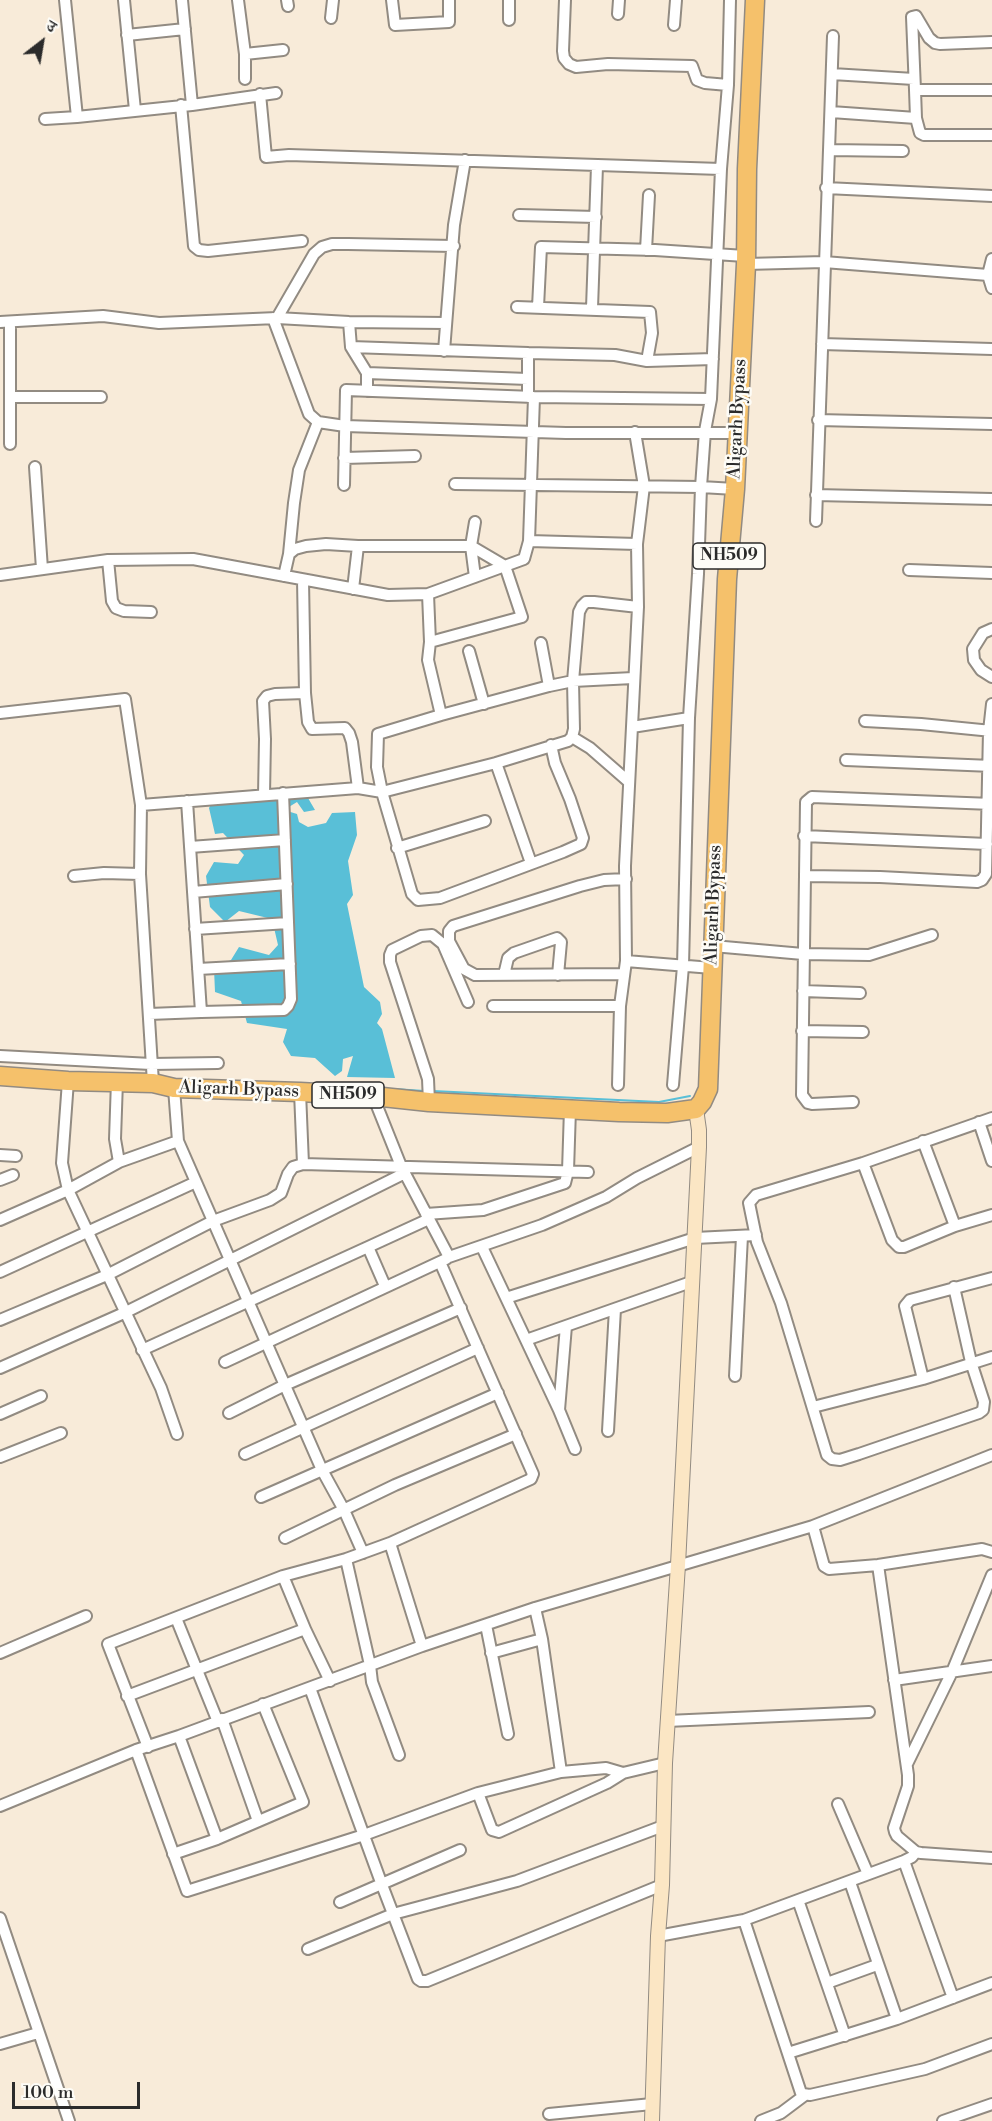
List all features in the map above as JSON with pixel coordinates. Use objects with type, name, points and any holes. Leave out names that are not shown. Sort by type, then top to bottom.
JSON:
[{"type":"highway","name":"Aligarh Bypass","points":[[0,1076],[68,1081],[117,1081],[152,1074],[174,1088],[373,1096],[429,1095],[570,1109],[667,1113],[696,1108],[708,1089],[698,967],[713,946],[732,433],[755,0]]},
{"type":"street","points":[[65,0],[77,117]]},
{"type":"street","points":[[124,0],[135,110]]},
{"type":"street","points":[[182,0],[194,246],[199,250],[208,251],[302,241]]},
{"type":"street","points":[[238,0],[245,54],[245,79]]},
{"type":"street","points":[[332,18],[333,0]]},
{"type":"street","points":[[392,0],[395,25],[449,22],[449,0]]},
{"type":"street","points":[[509,0],[509,20]]},
{"type":"street","points":[[565,0],[563,51],[564,58],[569,64],[576,67],[608,64],[692,66],[698,80],[705,83],[728,85]]},
{"type":"street","points":[[618,14],[619,0]]},
{"type":"street","points":[[674,25],[676,0]]},
{"type":"street","points":[[673,1085],[698,967],[689,718],[720,256],[721,169],[728,85],[730,0]]},
{"type":"street","points":[[992,42],[935,43],[913,15],[914,85],[918,128],[924,135],[992,135]]},
{"type":"street","points":[[127,35],[185,29]]},
{"type":"street","points":[[816,521],[832,36]]},
{"type":"street","points":[[245,54],[283,50]]},
{"type":"street","points":[[831,74],[914,85],[992,90]]},
{"type":"street","points":[[45,119],[187,105],[260,93],[276,93]]},
{"type":"street","points":[[260,93],[266,157],[289,155],[721,169]]},
{"type":"street","points":[[831,112],[916,118]]},
{"type":"street","points":[[829,150],[903,151]]},
{"type":"street","points":[[444,351],[454,225],[465,160]]},
{"type":"street","points":[[592,308],[597,165]]},
{"type":"street","points":[[826,188],[992,196]]},
{"type":"street","points":[[646,250],[649,195]]},
{"type":"street","points":[[519,215],[596,217]]},
{"type":"street","points":[[275,318],[314,254],[322,247],[332,244],[454,246]]},
{"type":"street","points":[[537,307],[541,247],[646,250],[743,259],[824,262],[988,275]]},
{"type":"street","points":[[992,260],[988,275],[992,288]]},
{"type":"street","points":[[517,307],[592,308],[650,312],[652,333],[647,361]]},
{"type":"street","points":[[10,444],[10,397],[5,322],[103,316],[159,323],[275,318],[349,322],[446,322]]},
{"type":"street","points":[[275,318],[309,414],[318,422],[345,426],[532,431],[732,433]]},
{"type":"street","points":[[349,322],[351,347],[367,373],[367,391]]},
{"type":"street","points":[[822,344],[992,349]]},
{"type":"street","points":[[351,347],[615,355],[647,361],[713,360]]},
{"type":"street","points":[[0,575],[108,560],[193,559],[388,595],[428,594],[524,559],[529,541],[531,485],[532,431],[528,354]]},
{"type":"street","points":[[367,373],[528,379]]},
{"type":"street","points":[[344,485],[346,390],[531,397],[711,399]]},
{"type":"street","points":[[10,397],[101,397]]},
{"type":"street","points":[[818,420],[992,423]]},
{"type":"street","points":[[284,576],[289,554],[299,470],[318,422]]},
{"type":"street","points":[[618,1085],[620,1006],[626,961],[629,782],[638,607],[637,544],[644,486],[636,432]]},
{"type":"street","points":[[344,458],[415,456]]},
{"type":"street","points":[[34,467],[42,569]]},
{"type":"street","points":[[455,484],[730,489]]},
{"type":"street","points":[[816,495],[992,499]]},
{"type":"street","points":[[475,522],[471,546],[475,577]]},
{"type":"street","points":[[529,541],[637,544]]},
{"type":"street","points":[[289,554],[295,549],[306,546],[326,544],[471,546],[505,566],[522,617],[430,642]]},
{"type":"street","points":[[353,589],[358,546]]},
{"type":"street","points":[[108,560],[112,601],[116,608],[151,612]]},
{"type":"street","points":[[909,570],[992,573]]},
{"type":"street","points":[[303,580],[305,693],[308,722],[312,729],[345,728],[349,733],[357,788]]},
{"type":"street","points":[[428,594],[430,642],[428,660],[441,715]]},
{"type":"street","points":[[141,805],[357,788],[382,792],[496,763],[567,741],[572,737],[574,729],[573,681],[579,612],[582,606],[586,602],[594,602],[638,607]]},
{"type":"street","points":[[992,629],[983,633],[973,649],[974,660],[981,670],[992,677]]},
{"type":"street","points":[[541,643],[549,686]]},
{"type":"street","points":[[469,651],[484,704]]},
{"type":"street","points":[[551,746],[555,763],[583,838],[576,847],[440,898],[418,900],[412,894],[382,792],[377,767],[378,734],[549,686],[573,681],[633,678]]},
{"type":"street","points":[[264,795],[263,701],[267,696],[275,694],[305,693]]},
{"type":"street","points":[[0,713],[125,699],[141,805],[140,874],[152,1074]]},
{"type":"street","points":[[804,876],[977,882],[982,880],[986,874],[990,804],[992,704]]},
{"type":"street","points":[[632,727],[689,718]]},
{"type":"street","points":[[865,721],[990,731]]},
{"type":"street","points":[[572,737],[590,748],[629,782]]},
{"type":"street","points":[[846,760],[991,766]]},
{"type":"street","points":[[496,763],[531,863]]},
{"type":"street","points":[[149,1014],[284,1010],[288,1006],[291,999],[284,794]]},
{"type":"street","points":[[853,1102],[812,1104],[802,1095],[806,802],[812,797],[990,804]]},
{"type":"street","points":[[187,801],[201,1012]]},
{"type":"street","points":[[398,848],[485,821]]},
{"type":"street","points":[[804,836],[987,844]]},
{"type":"street","points":[[190,847],[285,840]]},
{"type":"street","points":[[74,876],[140,874]]},
{"type":"street","points":[[624,974],[475,975],[464,969],[449,941],[449,931],[453,926],[580,886],[604,880],[626,879]]},
{"type":"street","points":[[193,892],[287,884]]},
{"type":"street","points":[[195,929],[288,923]]},
{"type":"street","points":[[429,1095],[418,1043],[390,962],[393,950],[421,936],[432,935],[443,944],[468,1002]]},
{"type":"street","points":[[713,946],[803,954],[869,955],[932,935]]},
{"type":"street","points":[[504,975],[508,958],[514,953],[557,938],[561,942],[558,975]]},
{"type":"street","points":[[626,961],[698,967]]},
{"type":"street","points":[[198,969],[290,964]]},
{"type":"street","points":[[803,992],[860,993]]},
{"type":"street","points":[[493,1006],[620,1006]]},
{"type":"street","points":[[802,1031],[863,1032]]},
{"type":"street","points":[[0,1056],[152,1074],[218,1063]]},
{"type":"street","points":[[68,1081],[62,1163],[68,1190],[160,1388],[177,1434]]},
{"type":"street","points":[[117,1081],[115,1138],[119,1162]]},
{"type":"street","points":[[174,1088],[178,1141],[322,1470],[344,1510],[363,1553]]},
{"type":"street","points":[[300,1092],[303,1164]]},
{"type":"street","points":[[148,1747],[108,1644],[283,1576],[346,1559],[390,1543],[531,1479],[533,1473],[461,1308],[428,1216],[403,1169],[373,1096]]},
{"type":"street","points":[[652,2121],[658,1936],[662,1885],[664,1763],[678,1565],[699,1147],[696,1108]]},
{"type":"street","points":[[142,1350],[368,1247],[428,1216],[483,1210],[566,1183],[570,1109]]},
{"type":"street","points":[[954,1287],[984,1402],[983,1410],[840,1460],[832,1459],[827,1455],[781,1303],[756,1235],[749,1203],[753,1198],[992,1118]]},
{"type":"street","points":[[979,1122],[992,1161]]},
{"type":"street","points":[[0,1220],[68,1190],[119,1162],[178,1141]]},
{"type":"street","points":[[923,1141],[955,1226]]},
{"type":"street","points":[[225,1362],[444,1259],[542,1225],[606,1197],[654,1169],[699,1147]]},
{"type":"street","points":[[0,1155],[16,1156]]},
{"type":"street","points":[[863,1163],[892,1240],[899,1246],[904,1247],[955,1226],[992,1215]]},
{"type":"street","points":[[0,1320],[107,1275],[213,1221],[270,1200],[281,1193],[293,1167],[303,1164],[403,1169],[588,1172]]},
{"type":"street","points":[[0,1368],[124,1313],[231,1261],[403,1169]]},
{"type":"street","points":[[0,1180],[13,1175]]},
{"type":"street","points":[[0,1272],[196,1182]]},
{"type":"street","points":[[506,1298],[695,1238],[756,1235]]},
{"type":"street","points":[[735,1376],[742,1236]]},
{"type":"street","points":[[368,1247],[385,1286]]},
{"type":"street","points":[[482,1247],[559,1410],[574,1449]]},
{"type":"street","points":[[923,1379],[905,1306],[910,1300],[992,1278]]},
{"type":"street","points":[[526,1340],[691,1282]]},
{"type":"street","points":[[229,1413],[285,1385],[461,1308]]},
{"type":"street","points":[[608,1431],[615,1309]]},
{"type":"street","points":[[559,1410],[566,1326]]},
{"type":"street","points":[[245,1454],[478,1348]]},
{"type":"street","points":[[813,1407],[923,1379],[992,1357]]},
{"type":"street","points":[[261,1497],[498,1393]]},
{"type":"street","points":[[0,1414],[41,1396]]},
{"type":"street","points":[[0,1457],[61,1433]]},
{"type":"street","points":[[285,1538],[395,1485],[516,1434]]},
{"type":"street","points":[[0,1806],[136,1750],[422,1646],[535,1608],[813,1526],[992,1455]]},
{"type":"street","points":[[813,1526],[824,1566],[829,1569],[878,1565],[982,1550],[992,1552]]},
{"type":"street","points":[[390,1543],[422,1646]]},
{"type":"street","points":[[346,1559],[372,1682],[399,1755]]},
{"type":"street","points":[[878,1565],[907,1764],[908,1786],[894,1828],[897,1836],[916,1852],[992,1858]]},
{"type":"street","points":[[907,1764],[952,1672],[992,1575]]},
{"type":"street","points":[[283,1576],[330,1681]]},
{"type":"street","points":[[535,1608],[542,1640],[561,1772]]},
{"type":"street","points":[[0,1653],[86,1616]]},
{"type":"street","points":[[176,1618],[195,1669],[220,1720],[258,1821]]},
{"type":"street","points":[[486,1625],[508,1734]]},
{"type":"street","points":[[127,1696],[305,1629]]},
{"type":"street","points":[[491,1653],[542,1640]]},
{"type":"street","points":[[894,1680],[992,1666]]},
{"type":"street","points":[[310,1688],[418,1979],[424,1982],[662,1885]]},
{"type":"street","points":[[173,1854],[217,1839],[300,1805],[304,1800],[263,1704]]},
{"type":"street","points":[[667,1721],[869,1712]]},
{"type":"street","points":[[179,1736],[217,1839]]},
{"type":"street","points":[[136,1750],[187,1891],[364,1835],[478,1793],[561,1772],[606,1768],[623,1773]]},
{"type":"street","points":[[478,1793],[492,1830],[500,1832],[607,1784],[623,1773],[664,1763]]},
{"type":"street","points":[[838,1804],[868,1874]]},
{"type":"street","points":[[308,1949],[393,1914],[517,1881],[663,1826]]},
{"type":"street","points":[[340,1902],[460,1850]]},
{"type":"street","points":[[658,1936],[744,1920],[904,1861],[916,1852]]},
{"type":"street","points":[[904,1861],[953,1998]]},
{"type":"street","points":[[850,1882],[897,2019]]},
{"type":"street","points":[[798,1900],[845,2036]]},
{"type":"street","points":[[0,1918],[69,2121]]},
{"type":"street","points":[[744,1920],[801,2092],[805,2095],[810,2096],[925,2069],[992,2044]]},
{"type":"street","points":[[827,1983],[878,1965]]},
{"type":"street","points":[[788,2053],[897,2019],[992,1983]]},
{"type":"street","points":[[0,2044],[38,2032]]},
{"type":"street","points":[[761,2121],[781,2118],[805,2095]]},
{"type":"street","points":[[549,2114],[652,2104]]},
{"type":"street","points":[[943,2121],[992,2104]]},
{"type":"water","points":[[301,786],[315,810],[304,812],[297,802],[284,810],[297,814],[299,822],[308,827],[326,823],[332,813],[355,812],[357,835],[348,861],[353,895],[347,904],[364,987],[380,1002],[382,1014],[377,1023],[382,1029],[395,1078],[347,1077],[353,1056],[343,1059],[342,1071],[335,1076],[315,1058],[291,1056],[283,1042],[287,1029],[247,1023],[241,1001],[215,992],[214,969],[231,960],[239,947],[269,955],[278,945],[272,919],[239,911],[225,922],[210,907],[206,876],[214,862],[238,864],[244,855],[223,833],[215,834],[209,808],[214,799],[255,789],[279,791]]},
{"type":"waterway","points":[[172,1079],[199,1080]]},
{"type":"waterway","points":[[394,1089],[424,1091]]},
{"type":"waterway","points":[[433,1091],[659,1102],[690,1096]]}]
